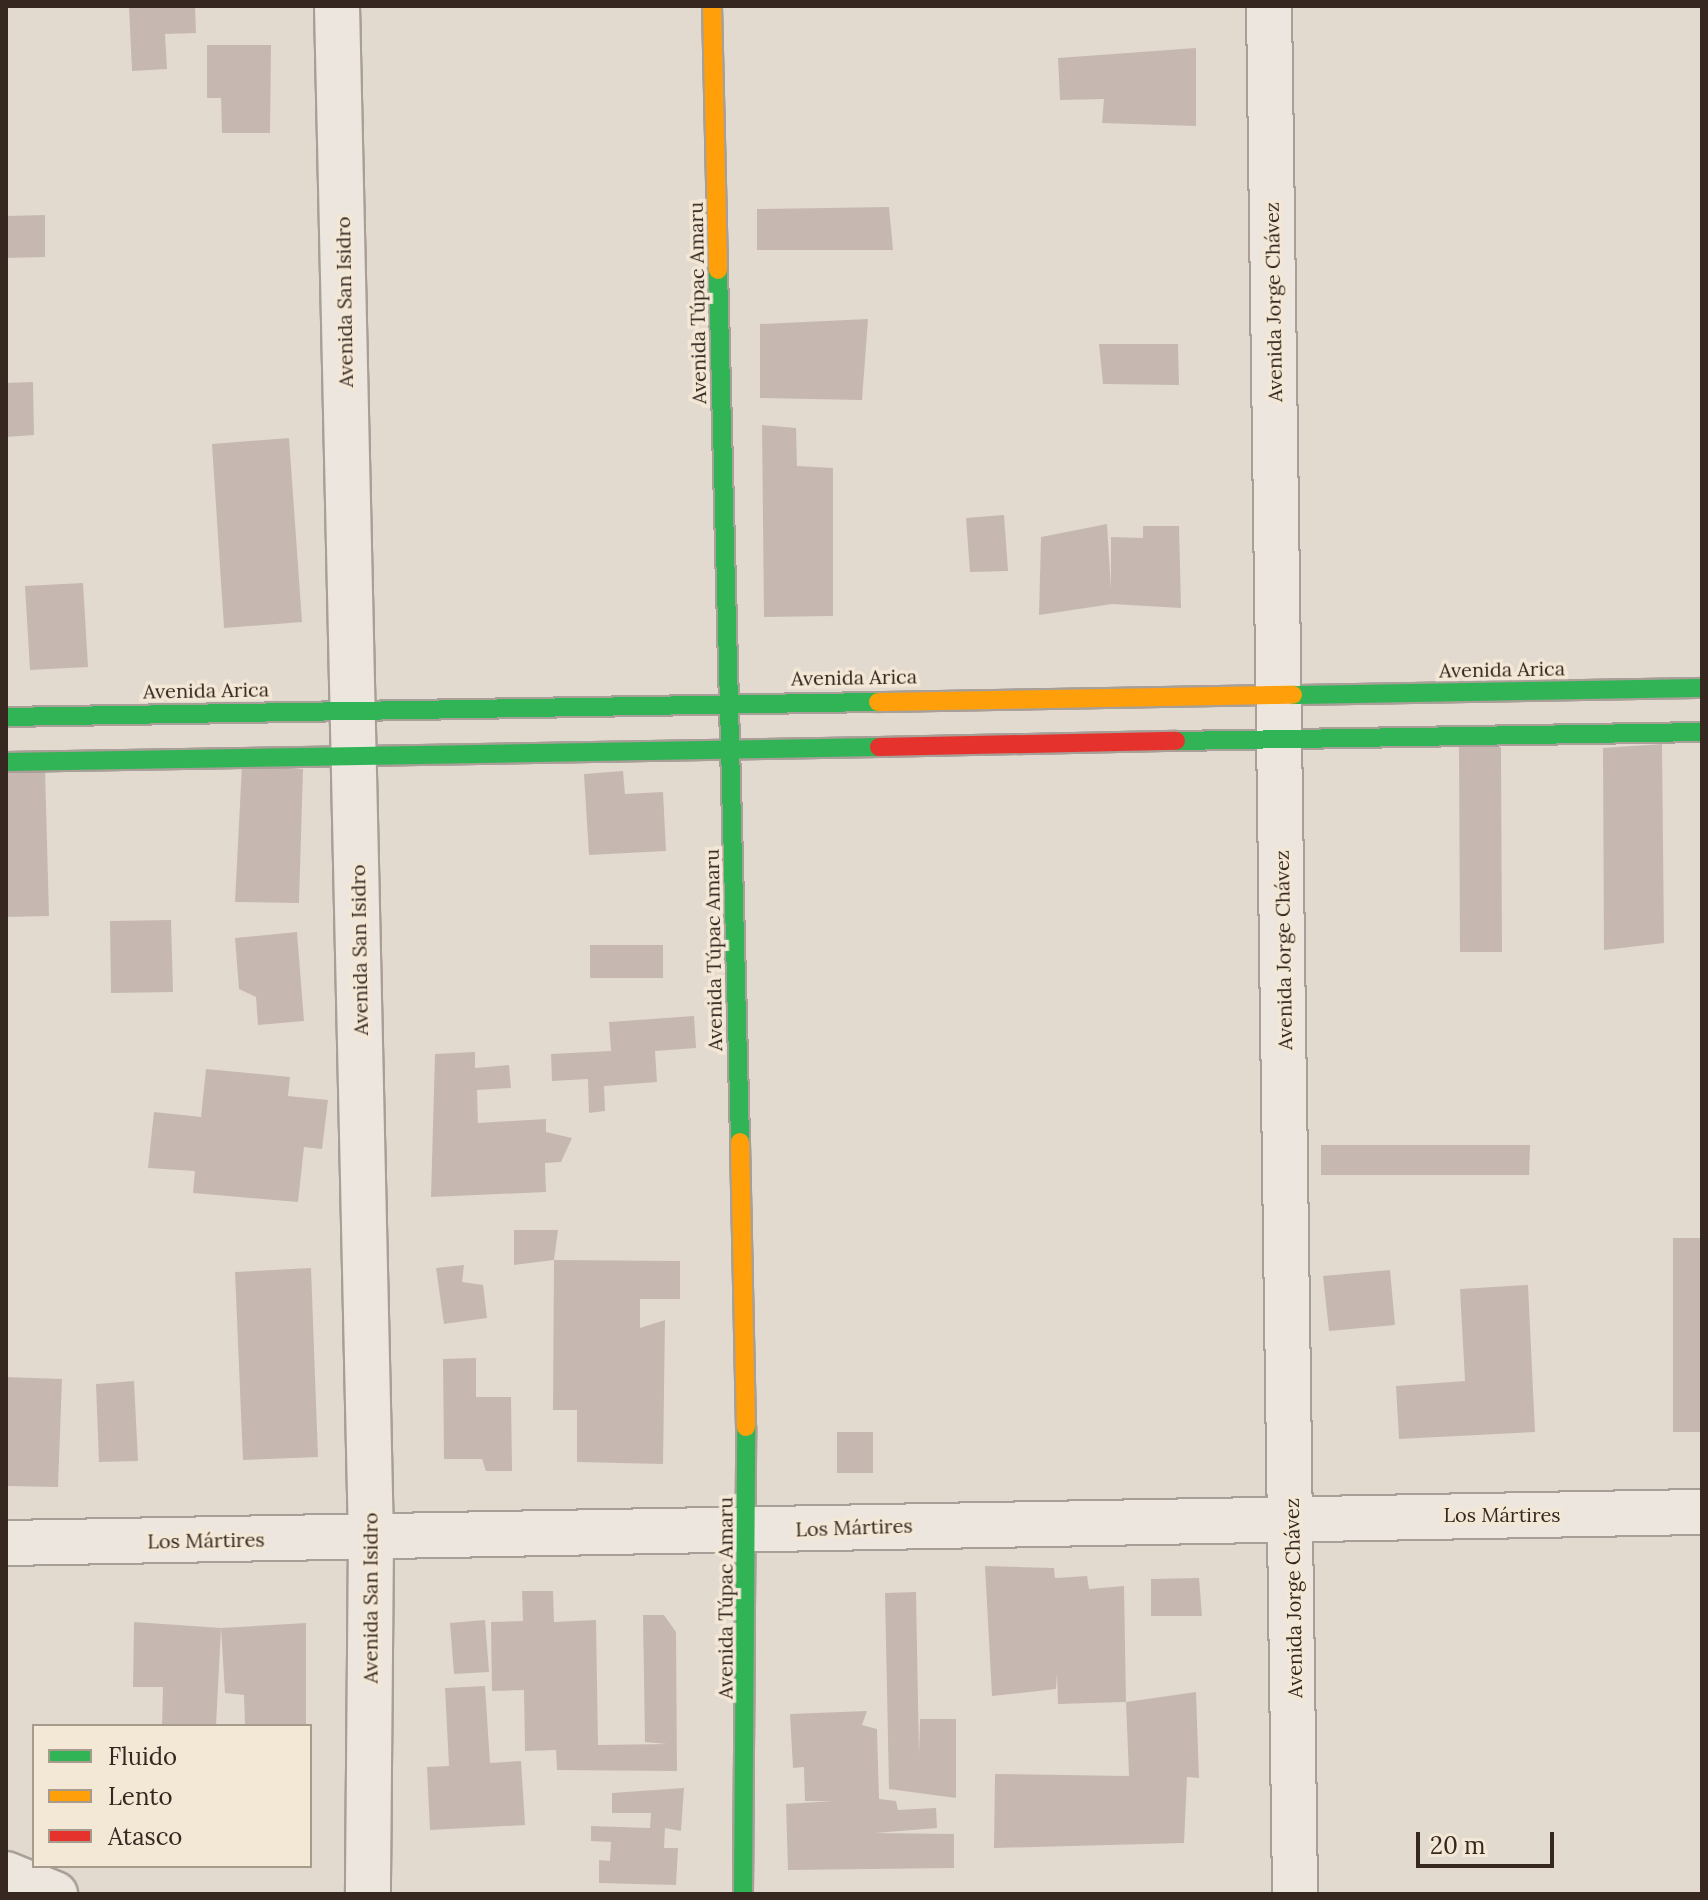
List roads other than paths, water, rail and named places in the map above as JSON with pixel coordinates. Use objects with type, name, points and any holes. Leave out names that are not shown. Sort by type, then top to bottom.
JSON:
[{"type":"street","name":"Avenida San Isidro","points":[[337,6],[371,1538],[368,1894]]},
{"type":"street","name":"Avenida Túpac Amaru","points":[[712,6],[749,1530],[743,1894]]},
{"type":"street","name":"Avenida Jorge Chávez","points":[[1269,6],[1295,1894]]},
{"type":"street","name":"Avenida Arica","points":[[6,717],[729,700],[1702,688]]},
{"type":"street","points":[[6,762],[731,745],[1702,732]]},
{"type":"street","name":"Los Mártires","points":[[6,1543],[749,1530],[1292,1515],[1702,1512]]},
{"type":"street","points":[[6,1874],[55,1894]]}]
